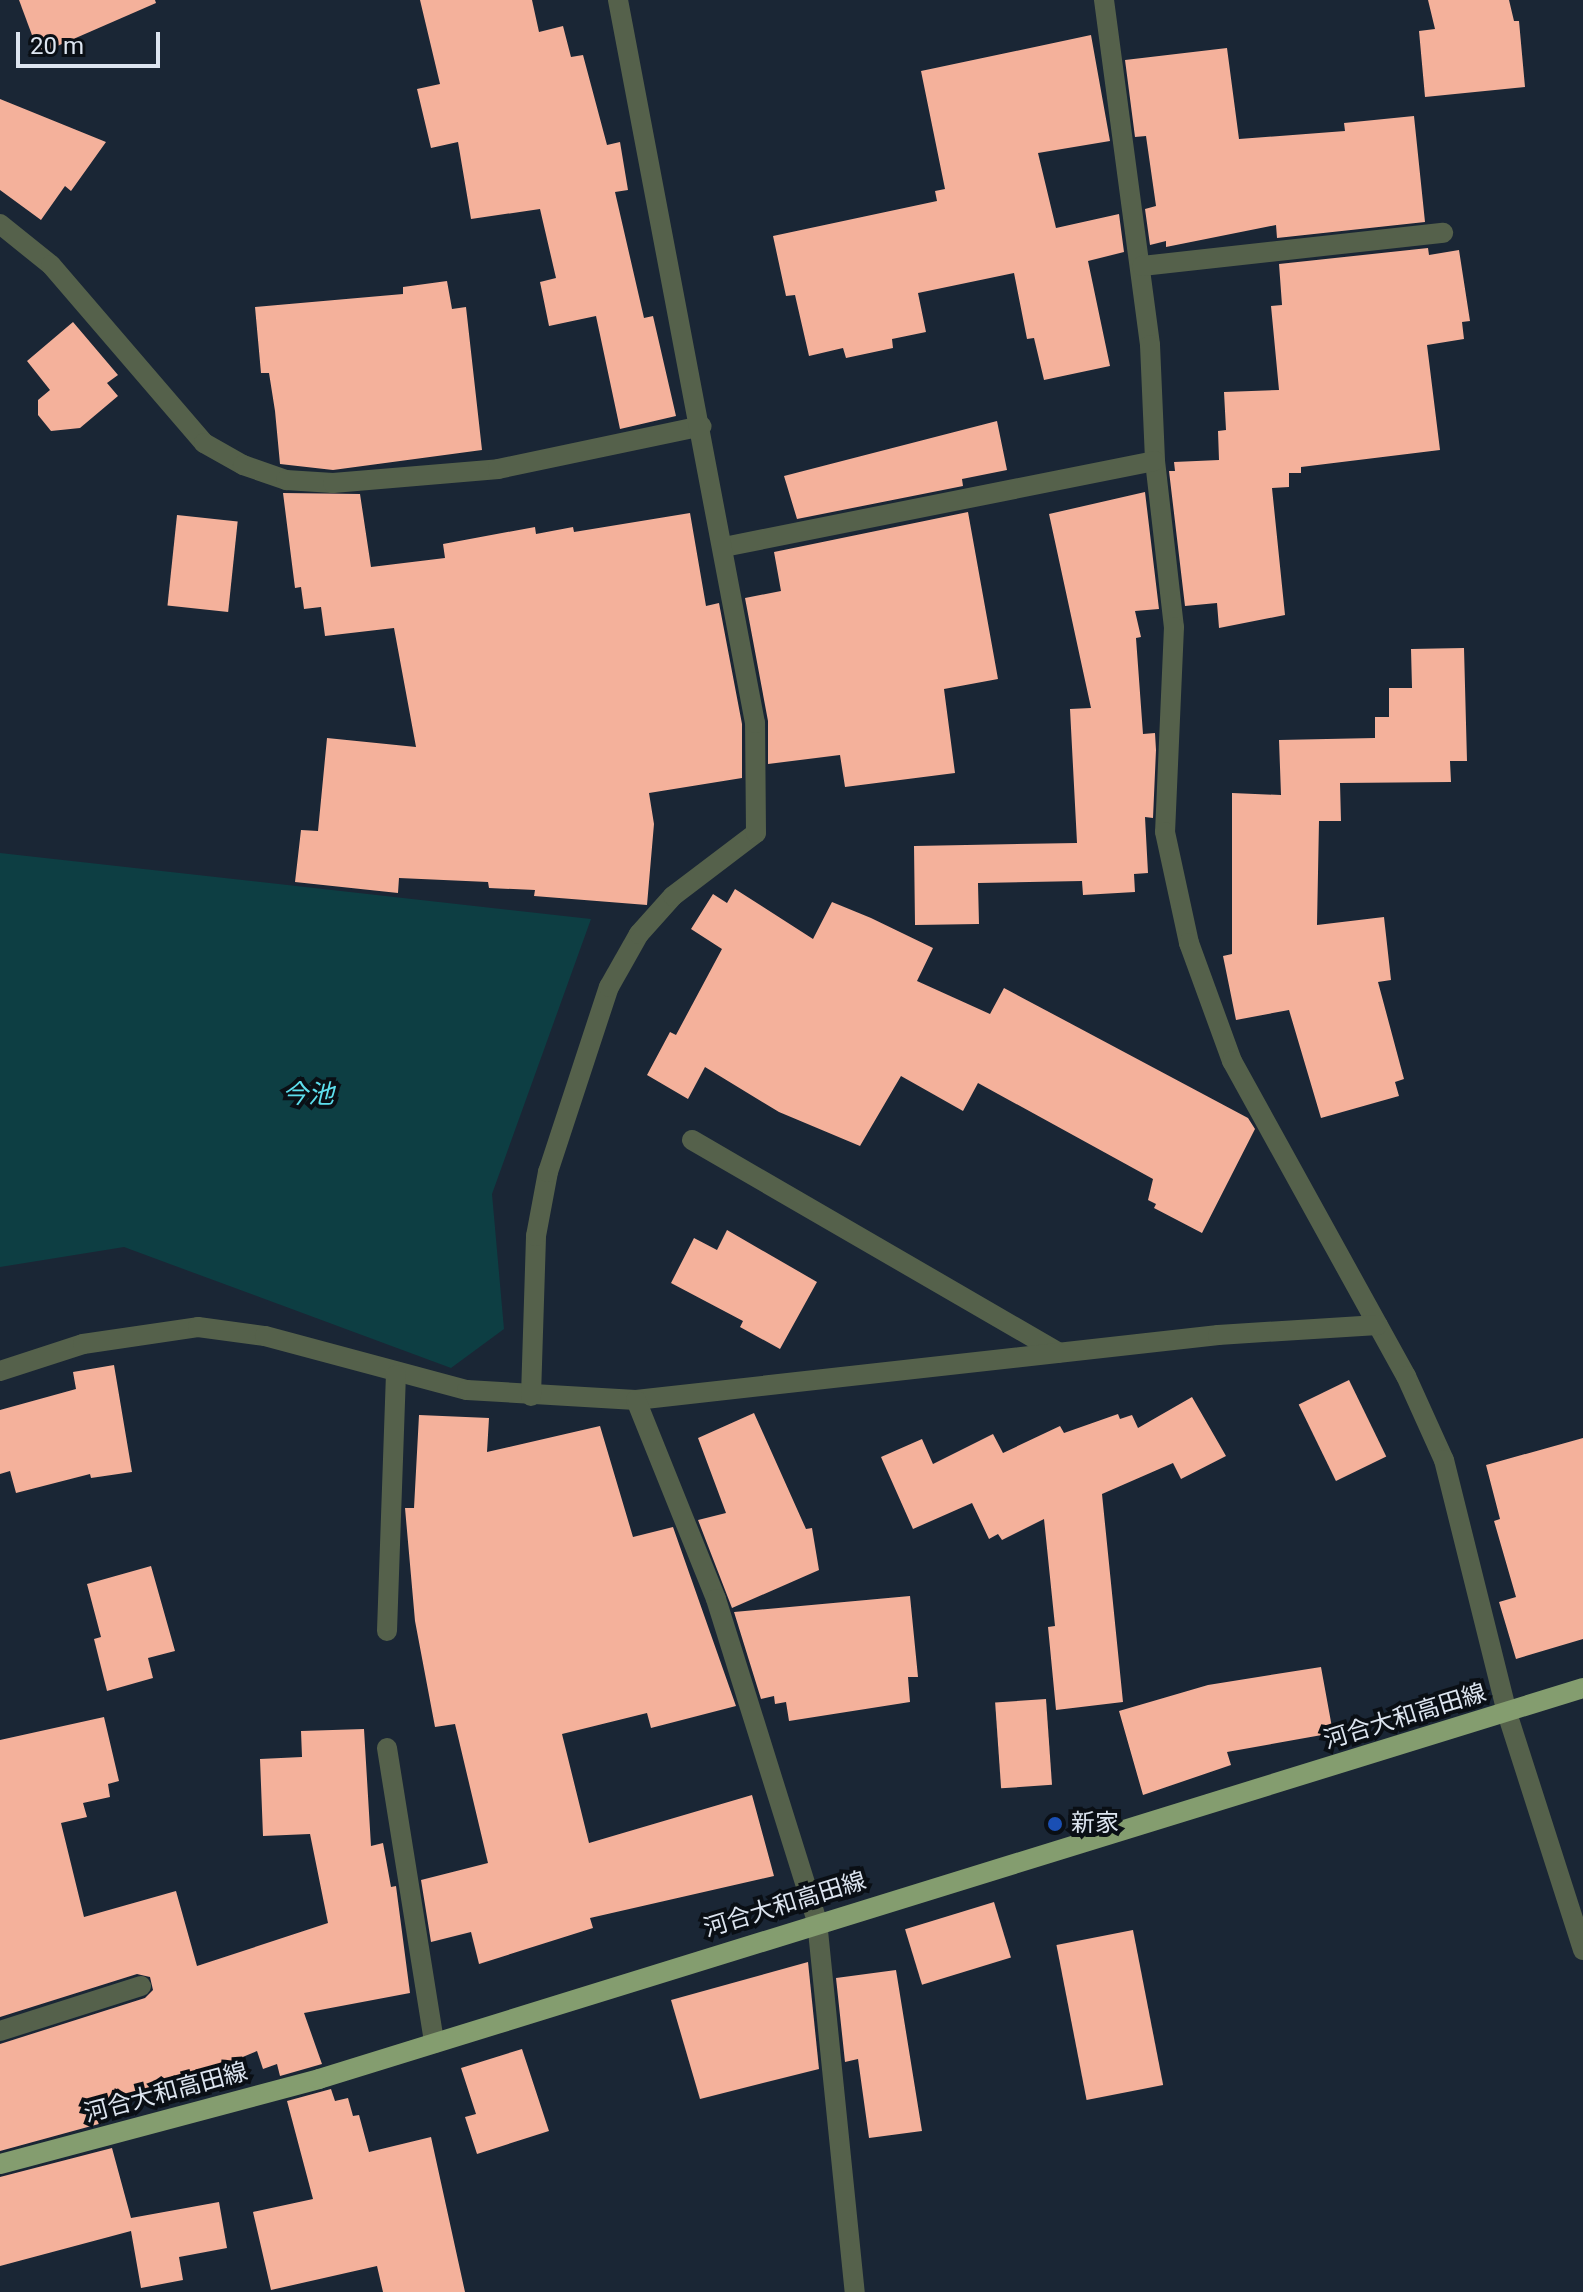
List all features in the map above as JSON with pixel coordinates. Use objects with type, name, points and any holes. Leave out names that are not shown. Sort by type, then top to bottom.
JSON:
[{"type":"main road","name":"河合大和高田線","points":[[0,2164],[319,2079],[817,1921],[1583,1688]]},
{"type":"street","points":[[531,1396],[536,1236],[548,1172],[609,987],[639,934],[673,896],[756,833],[755,723],[702,426],[618,0]]},
{"type":"street","points":[[1104,0],[1142,266],[1155,461],[1174,627],[1165,832],[1189,943],[1232,1061],[1378,1325],[1444,1460],[1507,1713],[1583,1950]]},
{"type":"street","points":[[0,224],[51,265],[204,443],[243,465],[286,480],[333,483],[498,469],[702,426]]},
{"type":"street","points":[[1142,266],[1443,233]]},
{"type":"street","points":[[724,547],[1155,461]]},
{"type":"street","points":[[692,1140],[1059,1353]]},
{"type":"street","points":[[0,1371],[83,1344],[198,1327],[265,1336],[396,1375],[531,1396],[636,1400],[1059,1353],[1378,1325]]},
{"type":"street","points":[[387,1631],[396,1375]]},
{"type":"street","points":[[636,1400],[716,1599],[817,1921],[855,2292]]},
{"type":"street","points":[[387,1748],[434,2043]]},
{"type":"street","points":[[0,2031],[141,1986]]},
{"type":"water","name":"今池","points":[[0,853],[591,919],[492,1194],[504,1329],[451,1368],[124,1247],[0,1267]]},
{"type":"building","points":[[19,0],[155,0],[156,3],[39,54]]},
{"type":"building","points":[[420,0],[532,0],[539,32],[563,26],[571,57],[583,55],[607,145],[620,142],[628,190],[615,192],[644,318],[653,316],[676,416],[620,429],[596,316],[549,326],[540,282],[556,278],[540,209],[471,219],[458,142],[431,148],[417,89],[440,84]]},
{"type":"building","points":[[1428,0],[1509,0],[1514,21],[1519,21],[1525,87],[1425,97],[1419,31],[1435,29]]},
{"type":"building","points":[[1091,35],[1110,141],[1038,153],[1056,228],[1119,214],[1124,252],[1088,261],[1110,366],[1044,380],[1034,338],[1027,339],[1014,273],[918,293],[926,332],[892,339],[893,348],[846,358],[843,348],[809,356],[795,295],[786,296],[773,236],[937,201],[935,191],[945,189],[921,71]]},
{"type":"building","points":[[1227,48],[1239,139],[1345,131],[1344,123],[1414,116],[1425,222],[1277,238],[1276,225],[1166,247],[1166,241],[1150,245],[1145,209],[1156,206],[1146,136],[1135,137],[1125,60]]},
{"type":"building","points":[[0,99],[106,142],[71,191],[65,186],[41,220],[0,190]]},
{"type":"building","points":[[1428,248],[1429,255],[1459,250],[1470,321],[1462,322],[1464,339],[1427,345],[1440,450],[1301,467],[1301,473],[1289,473],[1289,487],[1272,488],[1285,615],[1219,628],[1217,603],[1185,606],[1169,471],[1175,471],[1174,462],[1219,460],[1218,431],[1226,430],[1224,392],[1279,390],[1271,306],[1282,305],[1279,264]]},
{"type":"building","points":[[447,281],[452,309],[466,307],[482,450],[333,470],[280,464],[269,373],[261,373],[255,307],[403,294],[403,287]]},
{"type":"building","points":[[73,322],[118,375],[107,383],[118,396],[80,428],[51,431],[38,415],[38,400],[50,390],[27,361]]},
{"type":"building","points":[[997,421],[1007,470],[962,479],[963,486],[797,519],[784,476]]},
{"type":"building","points":[[1145,492],[1159,609],[1135,611],[1141,637],[1136,638],[1143,734],[1155,733],[1156,750],[1153,818],[1145,817],[1148,873],[1134,874],[1135,892],[1083,895],[1082,881],[978,883],[979,924],[915,925],[914,846],[1077,843],[1070,709],[1091,708],[1049,514]]},
{"type":"building","points":[[283,493],[360,494],[371,567],[445,558],[443,544],[535,527],[536,534],[573,527],[574,532],[690,513],[706,606],[719,603],[742,724],[742,778],[649,793],[654,824],[647,905],[534,896],[535,890],[489,888],[488,882],[399,878],[398,893],[295,882],[301,830],[318,831],[327,738],[416,747],[394,628],[325,636],[321,607],[304,609],[301,587],[295,588]]},
{"type":"building","points":[[968,512],[998,679],[944,689],[955,773],[845,787],[840,755],[768,764],[768,721],[745,598],[781,591],[774,552]]},
{"type":"building","points":[[177,515],[238,521],[228,612],[167,606]]},
{"type":"building","points":[[1464,648],[1467,761],[1450,761],[1451,782],[1340,783],[1341,821],[1319,821],[1317,925],[1384,917],[1391,980],[1378,982],[1404,1079],[1395,1082],[1399,1096],[1321,1118],[1289,1010],[1236,1020],[1223,956],[1232,954],[1232,793],[1281,795],[1279,740],[1375,738],[1375,717],[1389,717],[1389,688],[1412,688],[1411,649]]},
{"type":"building","points":[[735,889],[813,939],[832,902],[871,918],[933,948],[917,981],[990,1014],[1004,988],[1248,1118],[1255,1129],[1202,1233],[1154,1208],[1156,1204],[1148,1200],[1153,1179],[978,1083],[963,1111],[901,1076],[860,1146],[779,1112],[705,1067],[688,1099],[647,1075],[670,1032],[676,1035],[722,949],[691,929],[713,894],[727,903]]},
{"type":"building","points":[[727,1230],[817,1282],[780,1349],[740,1327],[743,1321],[671,1283],[694,1238],[717,1250]]},
{"type":"building","points":[[114,1365],[132,1472],[91,1478],[90,1474],[16,1493],[10,1471],[0,1474],[0,1410],[76,1389],[73,1372]]},
{"type":"building","points":[[1349,1380],[1386,1456],[1336,1481],[1299,1405]]},
{"type":"building","points":[[1192,1397],[1226,1456],[1181,1479],[1173,1463],[1102,1494],[1123,1702],[1056,1710],[1048,1627],[1055,1626],[1044,1519],[1002,1540],[998,1534],[989,1539],[972,1503],[913,1529],[881,1457],[922,1439],[933,1464],[993,1434],[1003,1453],[1060,1426],[1064,1433],[1118,1414],[1120,1419],[1132,1415],[1138,1428]]},
{"type":"building","points":[[754,1413],[806,1529],[812,1528],[819,1570],[732,1608],[698,1520],[726,1513],[698,1438]]},
{"type":"building","points":[[419,1415],[489,1418],[487,1452],[600,1426],[633,1537],[673,1527],[736,1706],[651,1728],[647,1713],[562,1734],[589,1843],[752,1795],[774,1876],[590,1918],[593,1928],[479,1964],[471,1932],[431,1942],[421,1880],[488,1863],[455,1724],[435,1727],[415,1621],[405,1508],[414,1508]]},
{"type":"building","points":[[1583,1438],[1583,1639],[1516,1659],[1499,1602],[1516,1597],[1494,1521],[1500,1519],[1486,1465]]},
{"type":"building","points":[[151,1566],[175,1651],[148,1658],[153,1678],[107,1691],[94,1639],[101,1637],[87,1584]]},
{"type":"building","points":[[910,1596],[918,1677],[908,1677],[910,1702],[789,1721],[786,1702],[775,1704],[774,1696],[761,1699],[734,1612]]},
{"type":"building","points":[[1321,1667],[1333,1733],[1227,1752],[1231,1765],[1143,1795],[1119,1711],[1208,1685]]},
{"type":"building","points":[[1046,1699],[1052,1785],[1001,1788],[995,1703]]},
{"type":"building","points":[[104,1717],[119,1781],[108,1784],[110,1797],[83,1803],[87,1817],[61,1823],[84,1917],[176,1891],[197,1966],[328,1923],[310,1834],[263,1836],[260,1759],[302,1757],[301,1731],[364,1729],[371,1846],[383,1843],[391,1887],[396,1886],[410,1993],[304,2013],[322,2064],[280,2076],[277,2064],[263,2069],[257,2051],[180,2083],[101,2105],[106,2122],[0,2151],[0,2044],[145,1998],[153,1990],[150,1977],[137,1974],[0,2017],[0,1740]]},
{"type":"building","points":[[994,1902],[1011,1957],[922,1985],[905,1929]]},
{"type":"building","points":[[1133,1930],[1163,2085],[1087,2100],[1056,1945]]},
{"type":"building","points":[[808,1962],[819,2069],[700,2099],[671,2000]]},
{"type":"building","points":[[896,1970],[922,2131],[869,2138],[858,2059],[845,2062],[836,1978]]},
{"type":"building","points":[[522,2049],[549,2131],[477,2154],[465,2117],[476,2114],[461,2068]]},
{"type":"building","points":[[331,2089],[335,2101],[348,2098],[353,2116],[359,2115],[369,2152],[431,2137],[465,2292],[383,2292],[377,2266],[271,2290],[253,2212],[313,2199],[287,2101]]},
{"type":"building","points":[[112,2148],[131,2218],[219,2202],[227,2248],[179,2257],[183,2280],[141,2288],[131,2231],[0,2266],[0,2177]]},
{"type":"place","name":"新家","points":[[1055,1824]]}]
